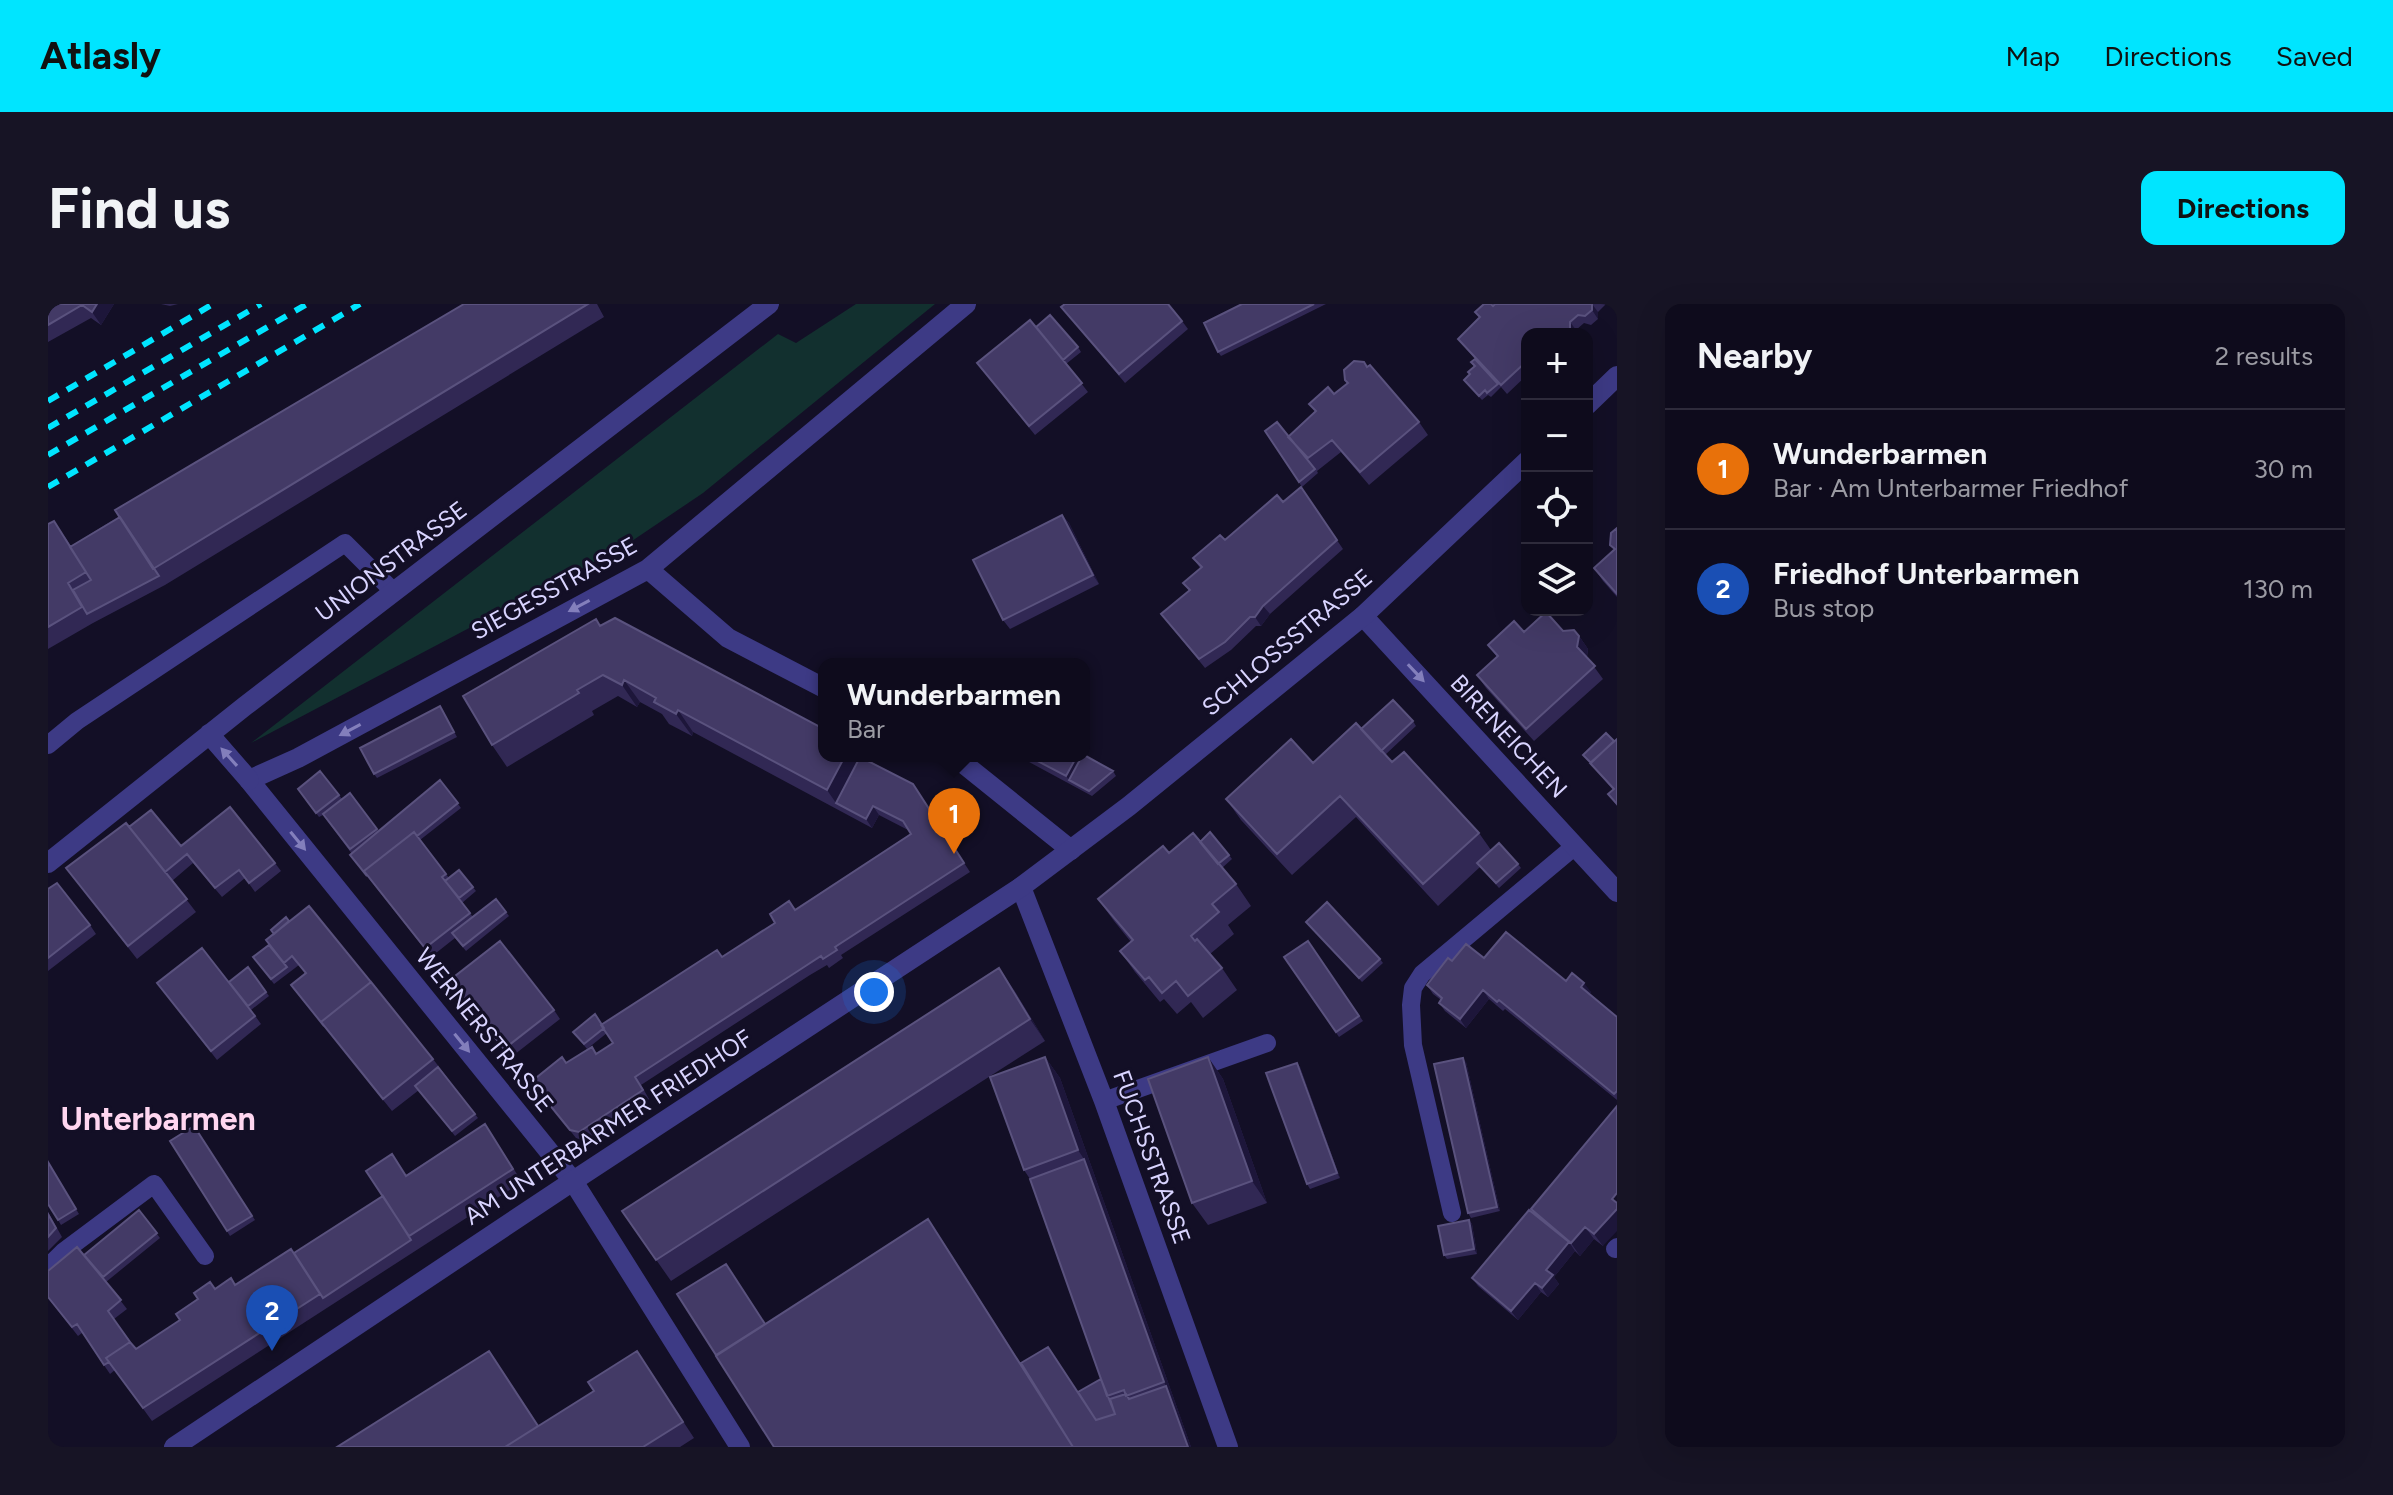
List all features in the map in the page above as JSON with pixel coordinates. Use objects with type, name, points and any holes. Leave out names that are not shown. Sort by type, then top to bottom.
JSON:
[{"type":"street","name":"UNIONSTRASSE","points":[[48,863],[209,734],[769,304]]},
{"type":"street","name":"SIEGESSTRASSE","points":[[249,780],[311,751],[648,569],[966,304]]},
{"type":"street","points":[[1592,400],[1617,376]]},
{"type":"street","name":"SCHLOSSSTRASSE","points":[[1071,850],[1363,616],[1521,467]]},
{"type":"street","points":[[648,569],[728,638],[818,685]]},
{"type":"street","name":"BIRENEICHEN","points":[[1363,616],[1617,892]]},
{"type":"street","name":"WERNERSTRASSE","points":[[209,734],[573,1181],[740,1447]]},
{"type":"street","points":[[961,762],[1071,850]]},
{"type":"street","name":"AM UNTERBARMER FRIEDHOF","points":[[174,1447],[1021,887],[1071,850]]},
{"type":"street","name":"FUCHSSTRASSE","points":[[1021,887],[1104,1101],[1228,1447]]},
{"type":"lane","points":[[48,745],[77,721],[345,543],[394,592]]},
{"type":"lane","points":[[1452,1213],[1413,1045],[1413,988],[1422,974],[1575,846]]},
{"type":"lane","points":[[1104,1101],[1267,1043]]},
{"type":"lane","points":[[48,1267],[63,1252],[154,1184],[205,1256]]},
{"type":"green space","points":[[856,304],[935,304],[703,493],[623,547],[251,743],[778,334],[796,343]]},
{"type":"building","points":[[48,304],[97,304],[92,312],[82,305],[48,325]]},
{"type":"building","points":[[464,304],[588,304],[153,569],[115,510]]},
{"type":"building","points":[[1065,304],[1168,304],[1182,321],[1119,374],[1061,307]]},
{"type":"building","points":[[1242,304],[1314,304],[1218,352],[1204,323]]},
{"type":"building","points":[[1484,304],[1592,304],[1592,310],[1585,316],[1578,315],[1570,322],[1570,328],[1521,328],[1521,367],[1501,385],[1458,339],[1480,317],[1475,312]]},
{"type":"building","points":[[1050,315],[1078,347],[1063,360],[1036,327]]},
{"type":"building","points":[[1030,320],[1082,383],[1029,426],[977,363]]},
{"type":"building","points":[[1475,359],[1498,384],[1479,396],[1464,380],[1475,366],[1471,362]]},
{"type":"building","points":[[1354,361],[1364,362],[1367,367],[1370,365],[1419,422],[1360,472],[1332,440],[1308,458],[1288,437],[1316,411],[1309,404],[1328,387],[1334,394],[1348,383],[1344,370]]},
{"type":"building","points":[[1277,422],[1315,469],[1299,482],[1265,431]]},
{"type":"building","points":[[1301,487],[1337,540],[1263,606],[1255,617],[1250,617],[1225,642],[1199,659],[1161,614],[1190,590],[1183,583],[1202,567],[1193,558],[1220,535],[1225,540],[1277,495],[1283,502]]},
{"type":"building","points":[[1062,515],[1093,575],[1003,620],[973,560]]},
{"type":"building","points":[[120,517],[159,576],[87,614],[73,590],[91,580],[70,547]]},
{"type":"building","points":[[54,521],[86,572],[68,583],[82,607],[48,627],[48,524]]},
{"type":"building","points":[[1617,528],[1617,594],[1594,568],[1615,549],[1610,545],[1611,533]]},
{"type":"building","points":[[1542,616],[1550,616],[1563,631],[1574,630],[1579,636],[1577,647],[1595,666],[1526,729],[1477,675],[1498,656],[1488,645],[1514,621],[1524,632]]},
{"type":"building","points":[[615,618],[818,726],[818,762],[842,762],[827,790],[678,710],[676,714],[654,702],[656,698],[624,680],[622,685],[603,675],[577,690],[579,693],[492,745],[463,696],[596,619],[600,626]]},
{"type":"building","points":[[1393,700],[1413,721],[1381,751],[1361,729]]},
{"type":"building","points":[[440,706],[454,732],[374,774],[360,748]]},
{"type":"building","points":[[1356,723],[1392,762],[1404,752],[1479,833],[1423,884],[1340,796],[1277,854],[1226,799],[1291,739],[1313,763]]},
{"type":"building","points":[[1606,733],[1614,741],[1591,763],[1583,755]]},
{"type":"building","points":[[1617,739],[1617,804],[1608,794],[1614,789],[1590,763]]},
{"type":"building","points":[[1090,758],[1113,771],[1089,791],[1069,780],[1079,762],[1090,762]]},
{"type":"building","points":[[857,762],[870,762],[913,784],[964,863],[835,947],[837,950],[823,959],[821,956],[635,1077],[643,1090],[579,1132],[570,1130],[531,1082],[562,1057],[566,1063],[592,1047],[596,1054],[613,1043],[601,1025],[717,950],[722,957],[775,923],[770,914],[789,901],[795,910],[911,834],[903,821],[873,806],[866,819],[836,803]]},
{"type":"building","points":[[1039,762],[1074,762],[1066,776]]},
{"type":"building","points":[[320,771],[339,795],[316,813],[298,789]]},
{"type":"building","points":[[440,780],[458,803],[417,836],[414,832],[364,871],[367,876],[350,855]]},
{"type":"building","points":[[350,793],[377,829],[350,849],[323,814]]},
{"type":"building","points":[[230,807],[275,863],[249,883],[239,870],[215,888],[187,854],[165,872],[129,827],[151,810],[181,846]]},
{"type":"building","points":[[126,823],[187,899],[128,946],[66,868]]},
{"type":"building","points":[[414,832],[446,874],[442,877],[470,913],[425,948],[364,871]]},
{"type":"building","points":[[1210,832],[1229,855],[1218,864],[1200,842]]},
{"type":"building","points":[[1193,833],[1236,884],[1212,904],[1219,912],[1191,936],[1222,968],[1188,996],[1176,981],[1162,993],[1149,977],[1145,980],[1120,951],[1133,940],[1098,899],[1163,846],[1169,853]]},
{"type":"building","points":[[1499,843],[1518,864],[1496,883],[1477,863]]},
{"type":"building","points":[[459,870],[473,887],[459,898],[445,881]]},
{"type":"building","points":[[57,883],[90,925],[48,958],[48,889]]},
{"type":"building","points":[[496,899],[506,912],[463,946],[452,933]]},
{"type":"building","points":[[1327,902],[1380,959],[1359,978],[1306,922]]},
{"type":"building","points":[[309,906],[371,982],[321,1022],[324,1026],[291,985],[306,973],[292,956],[284,963],[266,940]]},
{"type":"building","points":[[286,917],[289,921],[274,934],[271,930]]},
{"type":"building","points":[[1506,932],[1566,981],[1572,973],[1584,983],[1581,987],[1617,1017],[1617,1091],[1614,1094],[1483,990],[1460,1019],[1439,1003],[1442,998],[1427,985],[1448,958],[1452,961],[1466,944],[1484,958]]},
{"type":"building","points":[[500,941],[554,1010],[504,1049],[450,980]]},
{"type":"building","points":[[1308,941],[1359,1016],[1336,1032],[1284,957]]},
{"type":"building","points":[[269,945],[287,967],[271,979],[253,957]]},
{"type":"building","points":[[202,948],[255,1016],[211,1051],[157,983]]},
{"type":"building","points":[[248,967],[266,992],[248,1006],[229,982]]},
{"type":"building","points":[[999,968],[1030,1019],[656,1260],[622,1211]]},
{"type":"building","points":[[371,982],[433,1059],[383,1099],[321,1022]]},
{"type":"building","points":[[595,1014],[604,1028],[584,1044],[573,1032]]},
{"type":"building","points":[[1045,1057],[1078,1150],[1024,1170],[990,1077]]},
{"type":"building","points":[[1208,1057],[1252,1181],[1192,1203],[1148,1079]]},
{"type":"building","points":[[1463,1058],[1497,1207],[1468,1213],[1434,1064]]},
{"type":"building","points":[[1297,1063],[1337,1173],[1307,1184],[1266,1073]]},
{"type":"building","points":[[438,1067],[475,1114],[452,1131],[415,1086]]},
{"type":"building","points":[[1617,1106],[1617,1193],[1612,1199],[1617,1203],[1617,1209],[1594,1234],[1585,1227],[1571,1243],[1531,1209]]},
{"type":"building","points":[[485,1124],[513,1169],[409,1236],[366,1171],[392,1154],[406,1176]]},
{"type":"building","points":[[194,1126],[252,1216],[227,1231],[170,1141]]},
{"type":"building","points":[[1084,1159],[1164,1382],[1126,1396],[1124,1390],[1107,1396],[1030,1179]]},
{"type":"building","points":[[48,1162],[76,1209],[58,1220],[48,1204]]},
{"type":"building","points":[[383,1196],[411,1240],[323,1298],[294,1253]]},
{"type":"building","points":[[139,1210],[157,1233],[103,1277],[84,1255]]},
{"type":"building","points":[[1529,1210],[1569,1242],[1546,1270],[1553,1275],[1542,1288],[1535,1283],[1511,1311],[1472,1278]]},
{"type":"building","points":[[48,1214],[56,1228],[48,1237]]},
{"type":"building","points":[[928,1219],[1073,1447],[774,1447],[716,1356]]},
{"type":"building","points":[[1469,1220],[1474,1249],[1444,1255],[1438,1226]]},
{"type":"building","points":[[77,1247],[121,1300],[108,1311],[130,1342],[106,1358],[109,1362],[104,1365],[77,1324],[72,1327],[48,1297],[48,1271]]},
{"type":"building","points":[[291,1249],[320,1294],[143,1408],[106,1358],[130,1342],[136,1349],[180,1320],[176,1314],[198,1299],[194,1293],[210,1282],[215,1289],[231,1278],[235,1285]]},
{"type":"building","points":[[726,1264],[765,1324],[716,1355],[677,1294]]},
{"type":"building","points":[[1048,1347],[1096,1420],[1115,1414],[1110,1399],[1126,1394],[1129,1399],[1166,1386],[1188,1447],[1073,1447],[1021,1363]]},
{"type":"building","points":[[489,1351],[538,1426],[505,1447],[337,1447]]},
{"type":"building","points":[[637,1351],[683,1422],[643,1447],[505,1447],[594,1391],[588,1382]]},
{"type":"building","points":[[1101,1379],[1115,1414],[1096,1420],[1078,1392]]},
{"type":"railway","points":[[48,401],[213,304]]},
{"type":"railway","points":[[48,428],[261,304]]},
{"type":"railway","points":[[48,455],[307,304]]},
{"type":"railway","points":[[48,487],[360,304]]},
{"type":"place","name":"Wunderbarmen","points":[[954,854]]},
{"type":"place","name":"Friedhof Unterbarmen","points":[[272,1351]]},
{"type":"district","name":"Unterbarmen","points":[[158,1119]]}]
